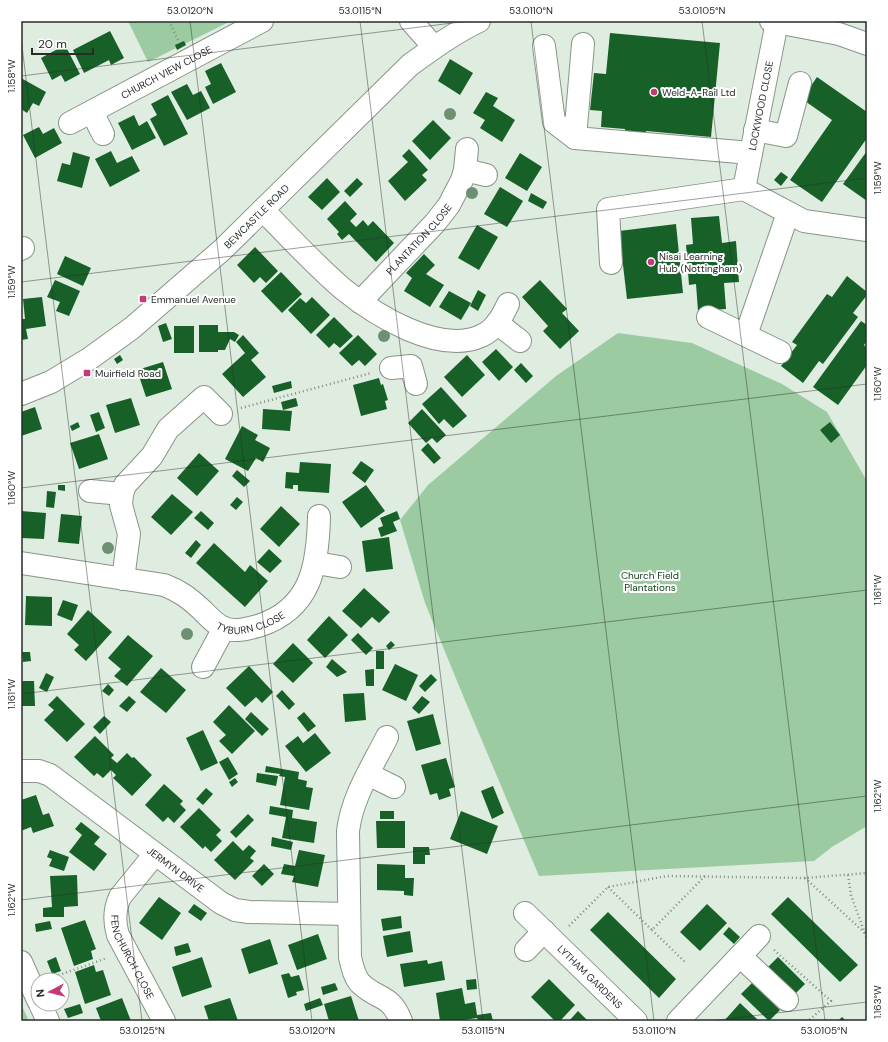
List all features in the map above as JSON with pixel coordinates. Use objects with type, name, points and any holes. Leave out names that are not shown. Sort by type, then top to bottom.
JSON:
[{"type":"street","name":"CHURCH VIEW CLOSE","points":[[70,123],[262,21]]},
{"type":"street","points":[[412,21],[434,47]]},
{"type":"street","name":"BEWCASTLE ROAD","points":[[21,394],[57,378],[132,328],[222,250],[410,65],[434,47],[479,21]]},
{"type":"street","points":[[781,22],[839,34],[867,44]]},
{"type":"street","name":"LOCKWOOD CLOSE","points":[[744,189],[781,22]]},
{"type":"street","points":[[575,138],[583,44]]},
{"type":"street","points":[[544,46],[554,122],[575,138],[751,153]]},
{"type":"street","points":[[756,130],[786,136],[800,83]]},
{"type":"street","points":[[92,112],[103,134]]},
{"type":"street","name":"PLANTATION CLOSE","points":[[360,302],[435,223],[457,192],[462,180],[466,159],[486,175]]},
{"type":"street","points":[[611,263],[608,209],[744,189],[804,221],[867,230]]},
{"type":"street","points":[[263,210],[300,248],[360,302],[404,327],[420,334],[434,339],[458,340],[470,340],[482,336],[498,323],[508,304]]},
{"type":"street","points":[[746,335],[793,215]]},
{"type":"street","points":[[708,317],[780,352]]},
{"type":"street","points":[[498,323],[520,342]]},
{"type":"street","points":[[406,373],[420,334]]},
{"type":"street","points":[[123,579],[129,534],[121,505],[125,485],[152,456],[168,429],[204,397],[221,414]]},
{"type":"street","points":[[90,491],[122,494]]},
{"type":"street","name":"TYBURN CLOSE","points":[[21,563],[164,585],[178,591],[201,609],[214,622],[224,628],[237,630],[250,628],[265,624],[280,617],[292,607],[301,596],[312,575],[316,563],[319,516]]},
{"type":"street","points":[[316,563],[340,567]]},
{"type":"street","points":[[204,667],[224,628]]},
{"type":"street","points":[[388,737],[360,790],[350,817],[348,831],[350,957],[354,972],[360,983],[390,1003],[397,1011],[401,1021]]},
{"type":"street","name":"JERMYN DRIVE","points":[[21,771],[39,771],[50,775],[221,903],[235,910],[265,913],[349,914]]},
{"type":"street","points":[[368,774],[394,787]]},
{"type":"street","name":"FENCHURCH CLOSE","points":[[155,854],[120,897],[115,913],[118,935],[164,1021]]},
{"type":"street","name":"LYTHAM GARDENS","points":[[525,913],[636,1021]]},
{"type":"street","points":[[526,950],[549,936]]},
{"type":"street","points":[[678,1021],[759,936]]},
{"type":"street","points":[[740,956],[787,1000]]},
{"type":"street","points":[[21,962],[30,982]]},
{"type":"path","points":[[221,414],[406,373]]},
{"type":"path","points":[[549,936],[608,887],[667,876],[805,878],[867,873]]},
{"type":"path","points":[[848,875],[851,895],[867,939]]},
{"type":"path","points":[[652,930],[706,876]]},
{"type":"path","points":[[805,878],[865,933]]},
{"type":"path","points":[[608,887],[685,962]]},
{"type":"path","points":[[759,936],[831,1001],[808,1021]]},
{"type":"path","points":[[67,972],[126,951]]},
{"type":"green space","points":[[128,21],[231,21],[148,62]]},
{"type":"green space","name":"Church Field Plantations","points":[[618,333],[692,343],[782,384],[827,412],[867,481],[867,826],[832,847],[814,861],[539,876],[425,603],[400,520],[428,485],[556,376]]},
{"type":"green space","points":[[21,1004],[29,1021],[21,1021]]},
{"type":"building","points":[[110,31],[124,58],[111,65],[109,60],[84,73],[73,50]]},
{"type":"building","name":"Weld-A-Rail Ltd","points":[[610,33],[720,43],[711,137],[646,131],[646,138],[624,136],[625,129],[601,127],[602,111],[590,110],[594,73],[606,74]]},
{"type":"building","points":[[184,41],[186,45],[177,50],[175,45]]},
{"type":"building","points":[[65,45],[80,74],[65,82],[61,75],[52,80],[41,58]]},
{"type":"building","points":[[450,59],[473,73],[460,95],[438,81]]},
{"type":"building","points":[[221,63],[236,92],[213,104],[205,87],[211,84],[205,71]]},
{"type":"building","points":[[817,77],[867,112],[867,138],[822,202],[790,180],[832,120],[802,99]]},
{"type":"building","points":[[21,78],[46,92],[39,106],[33,103],[27,113],[21,109]]},
{"type":"building","points":[[187,84],[193,95],[201,91],[210,108],[187,120],[171,92]]},
{"type":"building","points":[[486,92],[498,98],[493,106],[515,120],[502,142],[480,128],[485,120],[473,113]]},
{"type":"building","points":[[168,95],[188,134],[164,146],[150,119],[157,115],[151,104]]},
{"type":"building","points":[[134,115],[139,126],[147,121],[156,138],[132,150],[118,123]]},
{"type":"building","points":[[433,120],[451,138],[430,160],[412,141]]},
{"type":"building","points":[[39,127],[43,134],[54,128],[62,143],[35,158],[23,135]]},
{"type":"building","points":[[409,149],[428,170],[422,175],[427,180],[405,201],[388,181],[408,162],[402,156]]},
{"type":"building","points":[[111,151],[117,163],[132,156],[140,171],[110,187],[95,159]]},
{"type":"building","points":[[867,151],[867,201],[843,184]]},
{"type":"building","points":[[73,152],[90,157],[82,188],[57,181],[62,163],[70,165]]},
{"type":"building","points":[[520,153],[542,167],[527,191],[505,178]]},
{"type":"building","points":[[781,172],[788,177],[781,186],[774,180]]},
{"type":"building","points":[[327,178],[340,192],[322,210],[308,197]]},
{"type":"building","points":[[357,178],[363,184],[350,197],[344,191]]},
{"type":"building","points":[[500,187],[523,201],[507,227],[484,214]]},
{"type":"building","points":[[531,193],[547,202],[543,209],[528,201]]},
{"type":"building","points":[[345,201],[357,214],[350,221],[356,227],[363,220],[368,226],[373,221],[394,243],[376,262],[349,234],[342,240],[337,234],[339,232],[327,219]]},
{"type":"building","points":[[719,216],[722,243],[736,241],[739,282],[724,283],[726,309],[698,311],[696,284],[689,285],[686,245],[693,244],[691,218]]},
{"type":"building","name":"Nisai Learning Hub (Nottingham)","points":[[676,224],[683,293],[627,299],[619,231]]},
{"type":"building","points":[[477,225],[498,237],[479,270],[458,258]]},
{"type":"building","points":[[255,247],[278,271],[266,283],[260,277],[254,283],[237,265]]},
{"type":"building","points":[[424,254],[435,265],[426,274],[444,285],[430,307],[404,291],[412,278],[406,273]]},
{"type":"building","points":[[65,256],[91,268],[83,286],[57,274]]},
{"type":"building","points":[[281,272],[302,294],[282,313],[261,291]]},
{"type":"building","points":[[847,276],[867,292],[867,295],[853,313],[858,317],[823,364],[819,361],[803,383],[781,366],[797,345],[792,342],[827,294],[832,297]]},
{"type":"building","points":[[55,280],[80,291],[69,316],[56,311],[60,302],[47,297]]},
{"type":"building","points":[[540,280],[567,309],[562,313],[579,331],[560,349],[543,331],[548,326],[522,297]]},
{"type":"building","points":[[478,290],[486,295],[478,311],[470,306]]},
{"type":"building","points":[[449,291],[471,303],[461,320],[439,307]]},
{"type":"building","points":[[42,297],[46,326],[26,329],[28,339],[21,340],[21,319],[25,319],[23,299]]},
{"type":"building","points":[[312,297],[330,315],[311,334],[288,310],[300,298],[306,303]]},
{"type":"building","points":[[334,317],[353,336],[340,348],[334,343],[329,348],[316,335]]},
{"type":"building","points":[[861,321],[867,325],[867,341],[864,345],[867,348],[867,365],[838,405],[813,387]]},
{"type":"building","points":[[166,323],[172,339],[163,342],[158,326]]},
{"type":"building","points":[[199,325],[218,325],[218,332],[234,332],[239,335],[235,342],[230,339],[225,350],[218,350],[218,352],[199,352]]},
{"type":"building","points":[[174,326],[194,326],[194,353],[174,353]]},
{"type":"building","points":[[243,335],[259,353],[251,360],[266,377],[243,397],[222,374],[245,353],[236,342]]},
{"type":"building","points":[[358,335],[377,354],[365,366],[359,360],[352,366],[339,353]]},
{"type":"building","points":[[496,349],[513,367],[499,381],[482,362]]},
{"type":"building","points":[[120,355],[123,360],[117,364],[114,359]]},
{"type":"building","points":[[467,355],[485,375],[462,397],[444,377]]},
{"type":"building","points":[[163,362],[172,389],[146,397],[137,370]]},
{"type":"building","points":[[521,363],[533,376],[526,383],[514,370]]},
{"type":"building","points":[[379,378],[381,385],[383,384],[388,400],[385,401],[387,409],[361,416],[353,385]]},
{"type":"building","points":[[291,381],[292,388],[274,393],[272,386]]},
{"type":"building","points":[[441,387],[467,416],[453,428],[444,419],[439,424],[422,404]]},
{"type":"building","points":[[131,398],[140,425],[115,433],[106,405]]},
{"type":"building","points":[[296,398],[298,406],[283,410],[281,402]]},
{"type":"building","points":[[35,407],[42,429],[21,436],[21,412]]},
{"type":"building","points":[[263,409],[292,411],[290,431],[262,429]]},
{"type":"building","points":[[422,409],[446,435],[437,443],[432,438],[426,443],[408,423]]},
{"type":"building","points":[[99,412],[105,428],[96,432],[90,415]]},
{"type":"building","points":[[78,422],[80,427],[72,431],[70,426]]},
{"type":"building","points":[[830,422],[840,435],[831,443],[820,430]]},
{"type":"building","points":[[242,426],[258,435],[255,440],[270,448],[263,462],[256,458],[248,471],[225,459]]},
{"type":"building","points":[[99,434],[108,459],[79,469],[70,443]]},
{"type":"building","points":[[428,443],[441,458],[434,464],[421,450]]},
{"type":"building","points":[[199,453],[219,471],[197,496],[177,478]]},
{"type":"building","points":[[361,461],[374,470],[365,483],[352,473]]},
{"type":"building","points":[[300,462],[331,464],[329,493],[298,491],[298,485],[293,485],[293,489],[285,488],[286,472],[299,473]]},
{"type":"building","points":[[237,470],[250,481],[244,487],[232,476]]},
{"type":"building","points":[[58,485],[65,485],[65,491],[58,490]]},
{"type":"building","points":[[366,485],[385,511],[361,528],[342,502]]},
{"type":"building","points":[[47,491],[56,492],[54,508],[46,507]]},
{"type":"building","points":[[172,494],[193,512],[171,535],[151,517]]},
{"type":"building","points":[[237,497],[243,502],[236,510],[230,505]]},
{"type":"building","points":[[281,506],[300,524],[279,547],[260,529]]},
{"type":"building","points":[[21,511],[46,513],[44,539],[21,538]]},
{"type":"building","points":[[201,511],[214,523],[208,530],[194,518]]},
{"type":"building","points":[[397,511],[400,519],[393,522],[397,531],[381,537],[378,528],[383,526],[380,518]]},
{"type":"building","points":[[61,514],[82,516],[79,544],[58,542]]},
{"type":"building","points":[[389,537],[393,569],[366,572],[362,541]]},
{"type":"building","points":[[196,540],[201,545],[191,558],[185,553]]},
{"type":"building","points":[[214,543],[245,572],[250,565],[268,581],[245,607],[196,563]]},
{"type":"building","points":[[269,549],[282,561],[270,573],[257,562]]},
{"type":"building","points":[[364,588],[390,612],[379,623],[372,617],[361,628],[342,611]]},
{"type":"building","points":[[26,596],[52,597],[52,626],[25,625]]},
{"type":"building","points":[[63,600],[78,605],[72,621],[57,615]]},
{"type":"building","points":[[88,610],[112,632],[86,661],[74,650],[79,645],[67,634]]},
{"type":"building","points":[[329,616],[348,635],[325,658],[307,640]]},
{"type":"building","points":[[358,633],[373,648],[366,655],[351,640]]},
{"type":"building","points":[[128,635],[153,656],[127,686],[114,676],[121,669],[108,658]]},
{"type":"building","points":[[391,641],[395,645],[389,650],[386,646]]},
{"type":"building","points":[[293,643],[313,663],[293,683],[273,664]]},
{"type":"building","points":[[376,651],[384,651],[384,669],[376,669]]},
{"type":"building","points":[[22,652],[30,652],[31,661],[23,662]]},
{"type":"building","points":[[332,659],[347,672],[337,677],[326,667]]},
{"type":"building","points":[[395,664],[418,675],[406,701],[382,690]]},
{"type":"building","points":[[249,666],[273,692],[262,703],[256,697],[245,707],[226,688]]},
{"type":"building","points":[[161,668],[186,690],[166,713],[140,692]]},
{"type":"building","points":[[374,669],[374,686],[366,686],[365,670]]},
{"type":"building","points":[[46,673],[54,677],[47,692],[39,688]]},
{"type":"building","points":[[431,674],[437,680],[425,692],[419,686]]},
{"type":"building","points":[[21,681],[34,681],[35,706],[21,706]]},
{"type":"building","points":[[108,684],[114,690],[109,696],[102,691]]},
{"type":"building","points":[[282,690],[295,704],[289,710],[276,696]]},
{"type":"building","points":[[364,693],[366,720],[345,722],[343,694]]},
{"type":"building","points":[[57,696],[85,724],[67,742],[44,720],[54,710],[48,705]]},
{"type":"building","points":[[129,696],[136,702],[127,712],[119,706]]},
{"type":"building","points":[[422,696],[430,702],[419,714],[412,708]]},
{"type":"building","points":[[229,705],[255,731],[232,754],[219,741],[226,735],[213,722]]},
{"type":"building","points":[[251,712],[269,729],[262,736],[245,719]]},
{"type":"building","points":[[304,712],[316,726],[308,732],[297,718]]},
{"type":"building","points":[[433,714],[441,744],[416,751],[407,721]]},
{"type":"building","points":[[104,716],[111,722],[100,734],[93,727]]},
{"type":"building","points":[[203,730],[218,763],[201,771],[186,738]]},
{"type":"building","points":[[315,733],[331,753],[306,772],[285,746],[298,736],[303,743]]},
{"type":"building","points":[[95,736],[114,755],[111,758],[117,763],[127,753],[132,758],[134,757],[152,775],[132,796],[113,778],[116,775],[111,770],[103,778],[97,773],[94,776],[74,757]]},
{"type":"building","points":[[228,757],[238,774],[229,780],[219,762]]},
{"type":"building","points":[[446,758],[455,787],[449,789],[451,796],[439,800],[437,793],[430,795],[421,765]]},
{"type":"building","points":[[266,766],[299,772],[298,779],[307,781],[306,787],[313,788],[309,810],[280,805],[285,777],[279,776],[280,774],[265,772]]},
{"type":"building","points":[[257,773],[278,776],[276,786],[256,782]]},
{"type":"building","points":[[235,778],[238,782],[232,787],[229,782]]},
{"type":"building","points":[[164,784],[183,801],[180,804],[186,810],[174,823],[168,817],[163,822],[145,805]]},
{"type":"building","points":[[493,786],[504,813],[492,819],[481,791]]},
{"type":"building","points":[[206,788],[213,794],[203,805],[196,799]]},
{"type":"building","points":[[36,795],[43,815],[49,813],[54,826],[33,833],[31,827],[21,831],[21,800]]},
{"type":"building","points":[[270,806],[293,810],[292,818],[317,822],[314,843],[282,838],[286,817],[269,814]]},
{"type":"building","points":[[199,808],[221,830],[216,835],[222,841],[211,852],[205,846],[203,849],[180,827]]},
{"type":"building","points":[[380,811],[394,811],[394,819],[380,819]]},
{"type":"building","points":[[461,811],[498,826],[487,854],[450,839]]},
{"type":"building","points":[[248,814],[254,820],[236,838],[230,832]]},
{"type":"building","points":[[376,821],[405,821],[405,848],[377,848]]},
{"type":"building","points":[[81,822],[100,837],[94,844],[107,854],[94,871],[69,852],[82,835],[75,829]]},
{"type":"building","points":[[272,837],[293,842],[291,850],[271,846]]},
{"type":"building","points":[[233,841],[243,851],[249,845],[256,851],[250,858],[254,861],[235,880],[214,860]]},
{"type":"building","points":[[413,847],[429,847],[430,855],[425,855],[425,864],[413,864]]},
{"type":"building","points":[[50,850],[69,857],[64,871],[49,866],[52,859],[47,857]]},
{"type":"building","points":[[299,850],[325,855],[318,887],[292,882],[294,876],[281,874],[284,864],[295,866]]},
{"type":"building","points":[[264,864],[274,874],[262,886],[252,876]]},
{"type":"building","points":[[377,864],[405,865],[405,878],[414,878],[413,896],[404,895],[404,891],[377,890]]},
{"type":"building","points":[[77,875],[78,906],[64,907],[64,917],[43,917],[43,908],[52,907],[50,876]]},
{"type":"building","points":[[159,897],[181,913],[162,940],[139,923]]},
{"type":"building","points":[[788,897],[858,965],[840,982],[771,914]]},
{"type":"building","points":[[194,904],[207,913],[201,921],[188,912]]},
{"type":"building","points":[[707,904],[727,923],[700,951],[680,932]]},
{"type":"building","points":[[608,912],[676,979],[659,998],[590,930]]},
{"type":"building","points":[[401,916],[402,928],[383,931],[381,919]]},
{"type":"building","points":[[85,920],[96,949],[91,951],[93,959],[74,966],[61,928]]},
{"type":"building","points":[[50,921],[52,929],[36,932],[35,924]]},
{"type":"building","points":[[729,927],[740,937],[734,944],[723,934]]},
{"type":"building","points":[[410,931],[413,952],[387,957],[383,936]]},
{"type":"building","points":[[318,934],[327,959],[297,970],[288,945]]},
{"type":"building","points":[[270,939],[278,964],[249,974],[241,949]]},
{"type":"building","points":[[188,943],[191,952],[176,956],[174,947]]},
{"type":"building","points":[[56,957],[61,971],[51,972],[47,961]]},
{"type":"building","points":[[202,957],[212,987],[182,997],[172,967]]},
{"type":"building","points":[[778,957],[805,984],[795,994],[768,967]]},
{"type":"building","points":[[427,960],[428,964],[442,961],[445,980],[404,987],[400,964]]},
{"type":"building","points":[[94,965],[96,972],[103,970],[111,995],[85,1004],[75,972]]},
{"type":"building","points":[[289,973],[291,977],[299,975],[304,990],[296,992],[297,995],[288,998],[281,975]]},
{"type":"building","points":[[476,979],[477,989],[467,990],[466,980]]},
{"type":"building","points":[[549,979],[575,1005],[560,1021],[555,1021],[531,997]]},
{"type":"building","points":[[335,983],[338,990],[323,995],[321,987]]},
{"type":"building","points":[[752,983],[780,1010],[769,1021],[741,994]]},
{"type":"building","points":[[462,988],[465,1004],[475,1002],[477,1015],[491,1013],[493,1021],[478,1021],[477,1018],[457,1021],[440,1021],[436,993]]},
{"type":"building","points":[[351,996],[359,1021],[329,1021],[324,1004]]},
{"type":"building","points":[[122,998],[131,1021],[101,1021],[96,1008]]},
{"type":"building","points":[[230,998],[238,1021],[209,1021],[204,1006]]},
{"type":"building","points":[[320,998],[323,1005],[306,1011],[304,1004]]},
{"type":"building","points":[[740,1003],[758,1020],[758,1021],[724,1021]]},
{"type":"building","points":[[80,1004],[83,1013],[68,1018],[65,1012],[70,1012],[70,1007]]},
{"type":"building","points":[[578,1011],[588,1021],[569,1021]]},
{"type":"building","points":[[842,1017],[846,1021],[838,1021]]},
{"type":"place","name":"Weld-A-Rail Ltd","points":[[654,92]]},
{"type":"place","name":"Nisai Learning Hub (Nottingham)","points":[[651,262]]},
{"type":"place","name":"Emmanuel Avenue","points":[[143,299]]},
{"type":"place","name":"Muirfield Road","points":[[87,373]]}]
